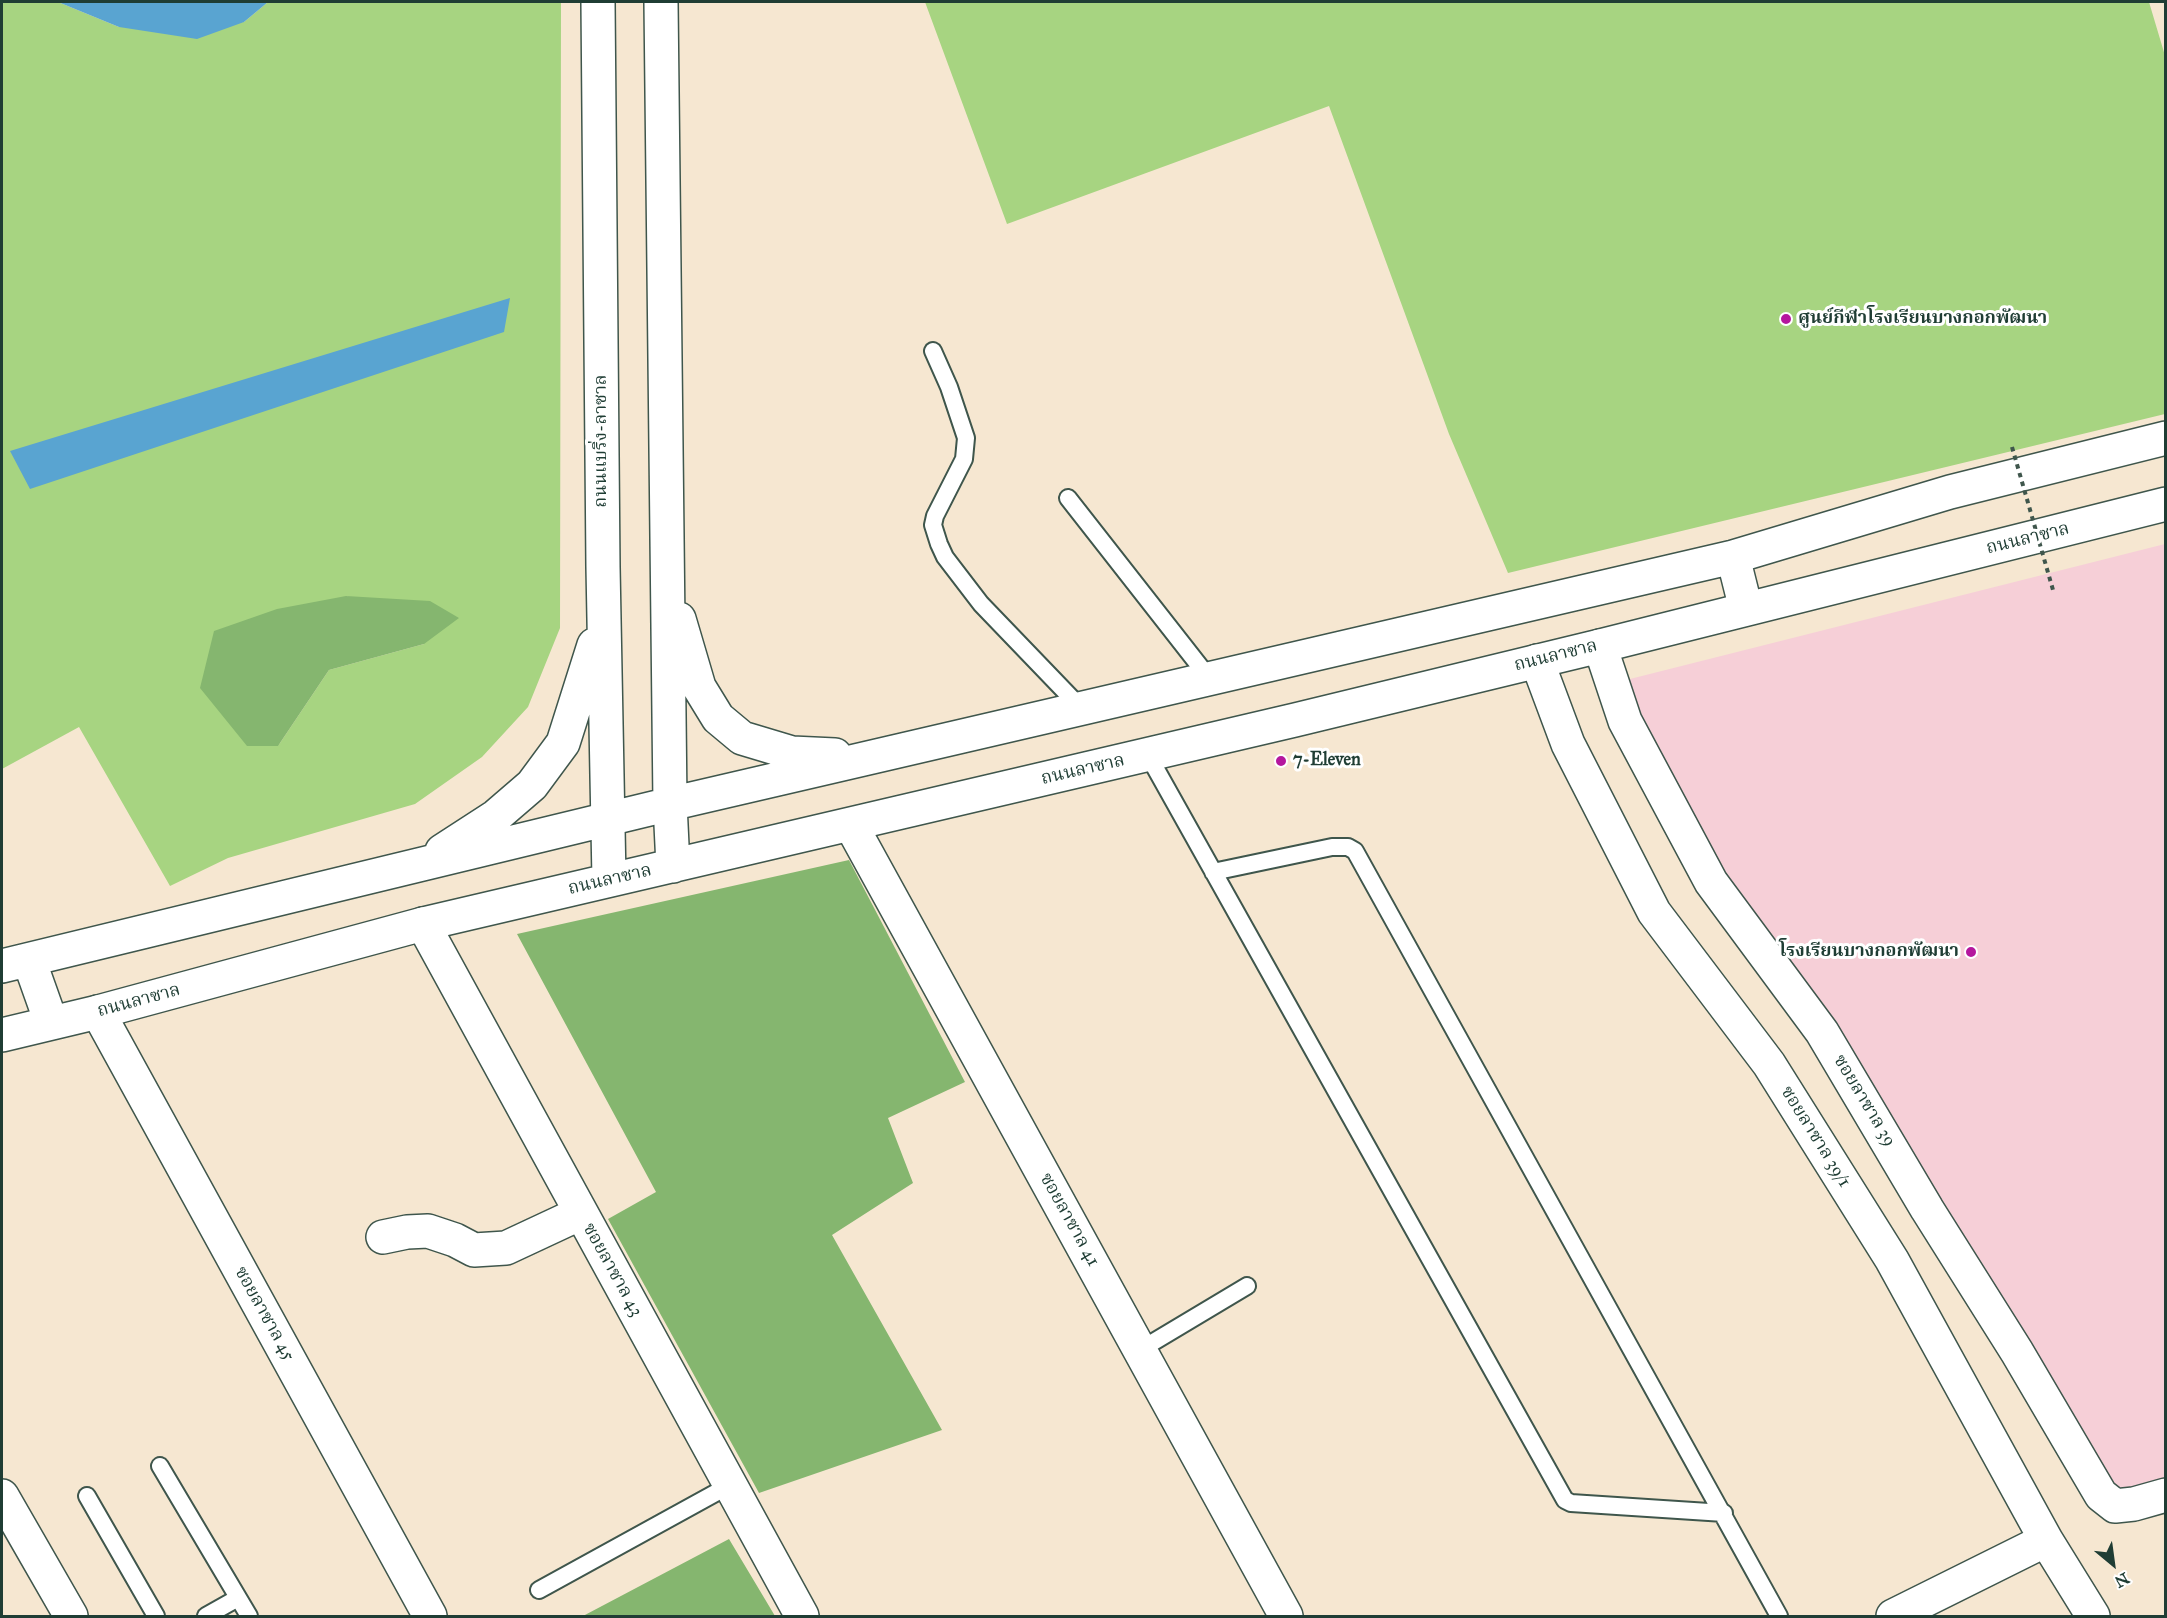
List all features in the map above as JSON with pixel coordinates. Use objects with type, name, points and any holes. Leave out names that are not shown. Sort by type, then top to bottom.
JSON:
[{"type":"street","name":"ถนนแบริ่ง-ลาซาล","points":[[598,2],[606,820],[609,880]]},
{"type":"street","points":[[662,2],[666,538],[673,866]]},
{"type":"street","points":[[51,1022],[15,963],[670,804],[1733,557],[1950,492],[2166,438]]},
{"type":"street","name":"ถนนลาซาล","points":[[2,1035],[98,1012],[423,924],[851,825],[1600,646],[2166,504]]},
{"type":"street","points":[[666,538],[672,597],[686,646],[699,687],[718,718],[742,738],[792,753],[848,756],[910,748]]},
{"type":"street","points":[[1733,557],[1746,609]]},
{"type":"street","points":[[372,876],[447,849],[496,816],[532,785],[563,743],[580,694],[594,644],[603,567]]},
{"type":"street","name":"ซอยลาซาล 39","points":[[1600,646],[1625,721],[1711,882],[1822,1032],[1927,1209],[2017,1352],[2101,1495],[2115,1506],[2134,1504],[2166,1495]]},
{"type":"street","name":"ซอยลาซาล 39/1","points":[[1537,661],[1568,744],[1654,912],[1769,1064],[1886,1250],[2046,1540],[2093,1617]]},
{"type":"street","name":"ซอยลาซาล 41","points":[[851,825],[1286,1617]]},
{"type":"street","name":"ซอยลาซาล 43","points":[[423,924],[802,1617]]},
{"type":"street","name":"ซอยลาซาล 45","points":[[98,1012],[430,1617]]},
{"type":"street","points":[[383,1237],[428,1231],[455,1240],[474,1250],[506,1248],[581,1213]]},
{"type":"street","points":[[2,1496],[71,1617]]},
{"type":"street","points":[[1893,1617],[2046,1540]]},
{"type":"lane","points":[[933,351],[949,387],[966,438],[964,459],[935,516],[933,525],[939,544],[945,557],[981,604],[1081,708]]},
{"type":"lane","points":[[1068,498],[1209,678]]},
{"type":"lane","points":[[1148,754],[1565,1500],[1585,1505],[1724,1513]]},
{"type":"lane","points":[[1213,872],[1332,847],[1348,846],[1355,851],[1724,1513],[1779,1617]]},
{"type":"lane","points":[[1140,1350],[1246,1286]]},
{"type":"lane","points":[[160,1466],[249,1617]]},
{"type":"lane","points":[[539,1590],[730,1485]]},
{"type":"lane","points":[[87,1496],[156,1617]]},
{"type":"lane","points":[[206,1617],[238,1598]]},
{"type":"path","points":[[2012,447],[2053,590]]},
{"type":"shaded area","name":"โรงเรียนบางกอกพัฒนา","points":[[2165,544],[2165,1482],[2116,1496],[1723,878],[1636,717],[1626,680]]},
{"type":"green space","points":[[2,2],[58,2],[119,27],[244,22],[268,2],[561,2],[560,628],[528,707],[482,757],[415,804],[228,858],[170,886],[79,727],[2,769]],"holes":[[[347,596],[424,644],[329,670],[278,746]]]},
{"type":"green space","name":"ศูนย์กีฬาโรงเรียนบางกอกพัฒนา","points":[[925,2],[2149,2],[2166,59],[2165,414],[1508,573],[1449,434],[1329,106],[1007,224]]},
{"type":"green space","points":[[346,596],[430,601],[459,618],[424,644],[329,670],[278,746],[247,746],[200,688],[214,631],[277,609]]},
{"type":"green space","points":[[849,860],[965,1082],[888,1118],[913,1183],[832,1235],[942,1430],[759,1493],[608,1219],[656,1192],[517,934]]},
{"type":"green space","points":[[729,1539],[775,1616],[583,1616]]},
{"type":"water","points":[[58,2],[268,2],[244,22],[197,39],[119,27]]},
{"type":"water","points":[[510,298],[504,332],[30,489],[10,451]]},
{"type":"place","name":"ศูนย์กีฬาโรงเรียนบางกอกพัฒนา","points":[[1786,319]]},
{"type":"place","name":"7-Eleven","points":[[1281,761]]},
{"type":"place","name":"โรงเรียนบางกอกพัฒนา","points":[[1971,952]]}]
